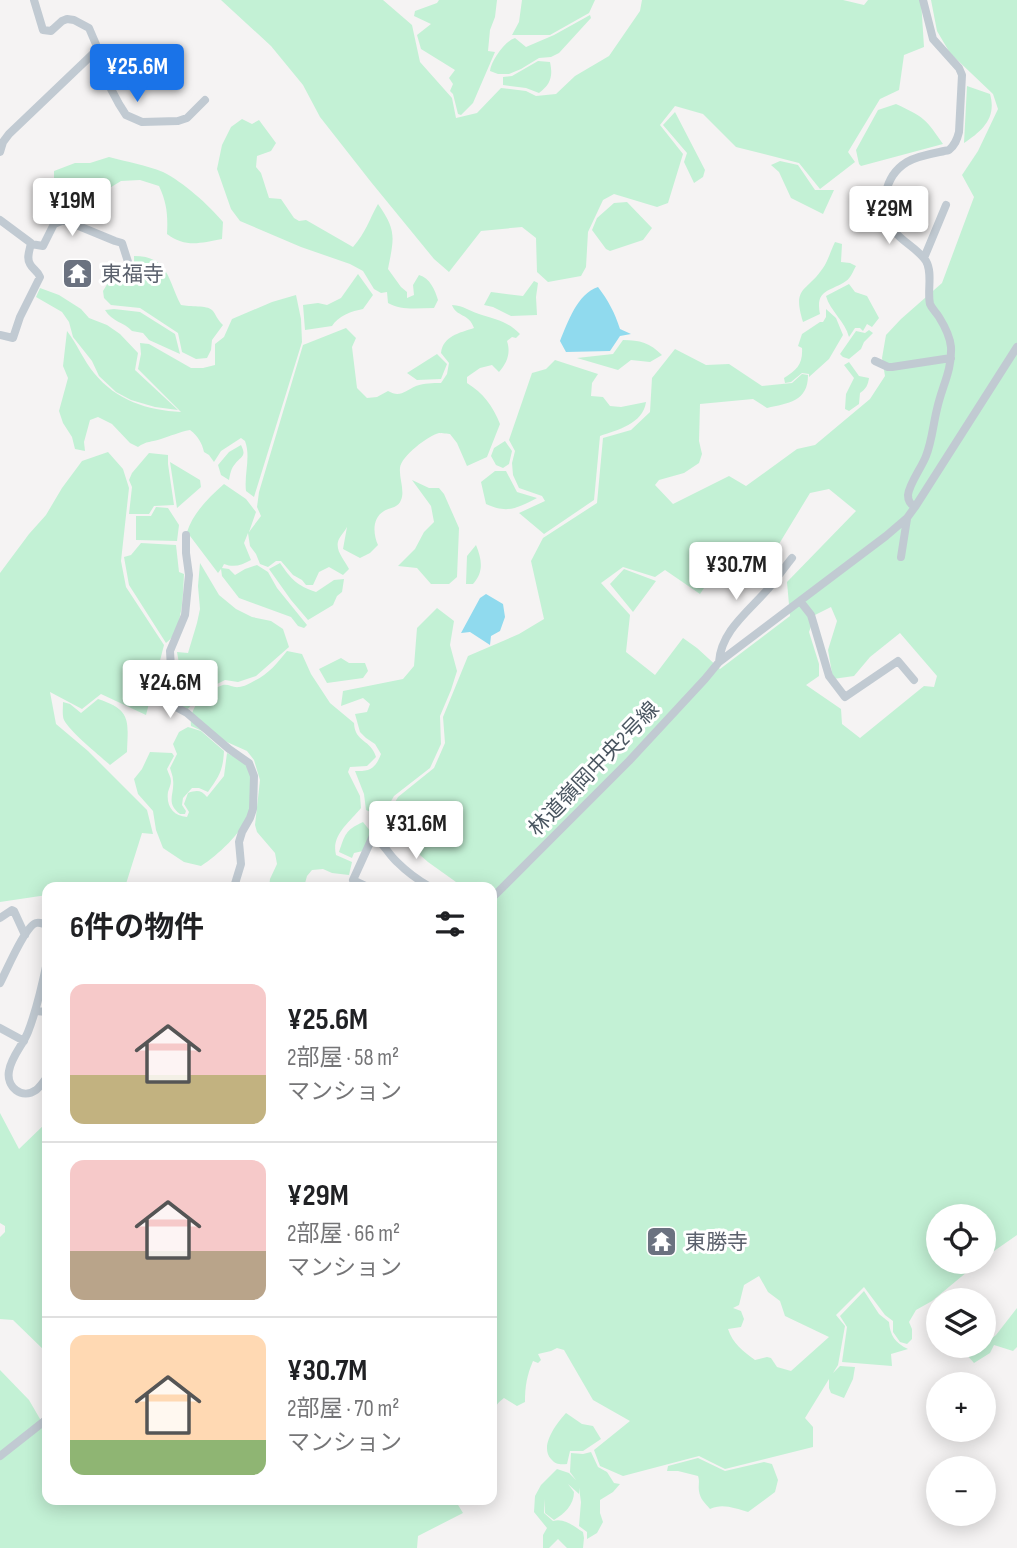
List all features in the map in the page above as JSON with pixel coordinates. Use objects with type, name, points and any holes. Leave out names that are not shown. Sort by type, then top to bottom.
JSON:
[{"type":"street","points":[[34,0],[43,30],[51,31],[67,19],[89,28],[111,89],[127,115],[142,122],[178,121],[187,118],[205,100]]},
{"type":"street","points":[[915,508],[908,498],[908,491],[930,446],[937,406],[951,364],[951,342],[931,307],[928,266],[924,258],[895,232],[884,202],[888,182],[897,170],[910,160],[954,146],[958,139],[962,75],[933,39],[923,0]]},
{"type":"street","points":[[0,152],[9,134],[98,49]]},
{"type":"street","points":[[924,258],[946,205]]},
{"type":"street","points":[[0,220],[31,244],[43,246],[54,224],[64,220],[122,243],[130,268]]},
{"type":"street","points":[[0,334],[13,338],[38,281],[39,273],[30,266],[29,261],[31,244]]},
{"type":"street","points":[[719,662],[907,518],[1017,347]]},
{"type":"street","points":[[875,361],[892,367],[951,358]]},
{"type":"street","points":[[901,557],[907,518]]},
{"type":"street","points":[[186,535],[189,575],[186,615],[170,651],[171,668],[162,695],[165,701],[187,713],[249,763],[254,776],[253,809],[239,842],[241,864],[236,882]]},
{"type":"street","points":[[719,662],[720,650],[734,626],[792,558]]},
{"type":"street","points":[[800,601],[811,615],[829,676],[845,697],[898,661],[914,680]]},
{"type":"street","name":"林道嶺岡中央2号線","points":[[497,893],[629,761],[719,662]]},
{"type":"street","points":[[357,882],[353,880],[373,836],[418,882]]},
{"type":"street","points":[[0,918],[14,911],[25,935]]},
{"type":"street","points":[[0,983],[32,924],[42,923]]},
{"type":"street","points":[[42,984],[36,1011],[8,1072],[12,1088],[19,1093],[35,1091],[42,1083]]},
{"type":"street","points":[[36,1011],[42,1012]]},
{"type":"street","points":[[0,1028],[24,1041]]},
{"type":"street","points":[[0,1456],[42,1423]]},
{"type":"green space","points":[[221,0],[383,0],[412,25],[420,62],[452,98],[456,118],[477,113],[501,88],[526,91],[536,96],[556,94],[575,76],[609,56],[640,11],[642,0],[843,0],[864,5],[868,0],[921,0],[924,47],[904,55],[899,90],[880,99],[848,152],[855,162],[820,189],[799,163],[736,147],[703,114],[675,106],[660,125],[683,154],[668,203],[657,207],[614,194],[603,200],[588,232],[586,267],[581,276],[548,282],[537,272],[536,238],[522,227],[481,231],[449,272],[434,259],[371,182],[320,117],[303,85],[271,46]]},
{"type":"green space","points":[[439,0],[497,0],[488,51],[495,52],[473,103],[461,115],[458,114],[450,91],[453,84],[449,78],[455,70],[421,49],[417,35],[431,24],[414,16],[415,11]]},
{"type":"green space","points":[[522,0],[595,0],[589,13],[550,35],[512,35],[519,22]]},
{"type":"green space","points":[[931,0],[1017,0],[1017,1235],[996,1250],[996,1204],[926,1204],[926,1274],[965,1274],[948,1288],[926,1288],[926,1304],[916,1310],[909,1322],[912,1339],[907,1344],[900,1342],[893,1332],[893,1321],[885,1315],[864,1287],[836,1315],[845,1326],[838,1365],[833,1373],[840,1366],[855,1367],[853,1379],[844,1398],[831,1393],[829,1379],[805,1418],[813,1427],[813,1447],[725,1469],[699,1456],[623,1476],[600,1466],[594,1450],[630,1421],[593,1400],[564,1350],[557,1348],[538,1354],[541,1360],[538,1363],[533,1361],[531,1366],[525,1402],[517,1406],[504,1398],[497,1405],[497,882],[456,882],[383,823],[398,797],[434,768],[445,743],[443,717],[468,656],[519,634],[544,619],[531,561],[543,538],[597,503],[603,438],[631,430],[650,412],[652,378],[675,349],[706,365],[729,364],[762,386],[792,383],[802,374],[808,375],[805,391],[801,396],[782,405],[767,408],[753,399],[700,404],[699,441],[702,454],[699,463],[684,473],[659,480],[655,485],[673,504],[729,476],[746,486],[797,449],[815,445],[870,399],[885,376],[882,358],[886,335],[942,283],[974,197],[962,175],[978,151],[998,109],[993,94],[950,53],[937,31]],"holes":[[[829,489],[856,511],[787,582],[790,616],[720,669],[683,638],[655,675],[626,652],[630,615],[601,583],[623,567],[655,577],[665,570],[700,594],[706,585],[691,570],[716,545],[735,560],[779,544],[810,493]],[[831,607],[837,621],[828,650],[833,679],[854,676],[870,657],[900,633],[937,676],[934,687],[924,686],[860,738],[842,724],[841,709],[806,685],[819,676],[819,664],[809,632],[815,615]],[[759,1276],[768,1292],[780,1301],[785,1316],[829,1337],[791,1371],[777,1367],[771,1358],[755,1360],[736,1343],[728,1329],[741,1327],[744,1319],[741,1311],[733,1308],[739,1305],[744,1285]]]},
{"type":"green space","points":[[590,15],[591,18],[559,53],[539,58],[509,74],[490,71],[499,52],[511,40],[515,38],[526,47]]},
{"type":"green space","points":[[538,61],[550,62],[551,71],[549,83],[539,93],[503,85],[503,77],[512,76]]},
{"type":"green space","points":[[967,86],[990,94],[992,103],[990,117],[982,129],[964,143]]},
{"type":"green space","points":[[896,104],[924,120],[943,144],[861,166],[856,150],[878,110]]},
{"type":"green space","points":[[675,112],[705,170],[703,177],[694,183],[684,162],[687,153],[663,125]]},
{"type":"green space","points":[[242,119],[252,124],[259,120],[276,143],[271,151],[257,156],[256,167],[261,173],[269,198],[281,199],[294,218],[299,221],[306,220],[353,247],[378,204],[391,228],[392,250],[388,269],[407,292],[407,298],[414,295],[413,285],[419,275],[426,279],[434,288],[438,300],[434,308],[393,306],[388,303],[387,292],[381,293],[374,289],[363,271],[240,221],[231,209],[217,169],[222,145],[231,127]]},
{"type":"green space","points":[[109,157],[163,172],[179,182],[223,222],[222,239],[187,243],[167,234],[164,198],[159,186],[140,180],[121,181],[85,198],[67,202],[54,191],[54,171],[75,163],[90,163]]},
{"type":"green space","points":[[780,161],[798,165],[815,190],[834,190],[823,214],[791,198],[779,172],[771,165]]},
{"type":"green space","points":[[627,202],[652,228],[643,240],[610,251],[592,230],[597,218],[614,203]]},
{"type":"green space","points":[[835,242],[842,244],[841,262],[856,266],[848,280],[822,295],[820,314],[803,322],[800,296],[823,268]]},
{"type":"green space","points":[[134,256],[146,257],[161,265],[181,305],[210,308],[223,325],[212,340],[207,358],[196,359],[182,352],[178,333],[140,308],[111,305],[104,298],[103,291],[109,281],[125,277],[131,272]]},
{"type":"green space","points":[[358,274],[373,295],[363,309],[346,314],[332,326],[305,330],[303,305],[327,305],[341,298]]},
{"type":"green space","points":[[534,281],[538,283],[537,315],[511,316],[484,305],[491,292],[523,296]]},
{"type":"green space","points":[[849,284],[855,292],[867,296],[879,318],[872,327],[867,324],[863,331],[855,328],[849,337],[826,296]]},
{"type":"green space","points":[[40,288],[59,295],[81,309],[89,318],[120,334],[138,353],[135,370],[178,410],[155,407],[116,392],[99,376],[92,361],[73,337],[69,322],[62,312],[36,297]]},
{"type":"green space","points":[[296,295],[302,342],[254,497],[246,491],[247,453],[245,441],[241,438],[221,451],[214,462],[190,430],[138,447],[130,443],[112,424],[98,417],[90,420],[84,442],[85,451],[75,449],[59,411],[68,378],[63,366],[67,331],[90,368],[113,391],[145,406],[181,412],[138,369],[140,343],[149,344],[191,368],[215,365],[215,344],[224,337],[232,319]]},
{"type":"green space","points":[[452,305],[501,321],[520,334],[507,341],[508,358],[499,372],[492,365],[480,368],[467,377],[467,383],[487,400],[500,424],[487,457],[467,466],[450,434],[439,433],[422,442],[410,452],[400,468],[400,503],[377,518],[375,536],[378,545],[360,558],[343,549],[347,527],[339,539],[338,547],[349,569],[343,575],[329,567],[319,572],[313,585],[306,585],[281,561],[268,567],[260,564],[250,546],[248,533],[244,543],[251,560],[238,565],[224,564],[222,568],[229,569],[235,575],[257,565],[268,572],[277,588],[307,625],[304,628],[298,626],[291,617],[239,598],[222,576],[221,569],[218,573],[187,532],[197,512],[224,484],[246,499],[256,512],[249,532],[261,516],[257,507],[259,492],[303,345],[346,328],[356,338],[352,347],[357,388],[367,398],[377,397],[388,391],[399,394],[419,385],[441,383],[447,374],[449,363],[441,353],[442,347],[453,336],[474,328]]},
{"type":"green space","points":[[826,309],[836,318],[843,335],[829,359],[809,377],[809,374],[802,373],[791,382],[785,383],[784,378],[796,369],[800,362],[802,348],[798,346],[802,334],[823,322]]},
{"type":"green space","points":[[105,310],[140,312],[175,334],[180,354],[149,340],[143,333],[132,331]]},
{"type":"green space","points":[[869,330],[873,333],[849,359],[840,354],[856,331],[865,333]]},
{"type":"green space","points":[[623,340],[644,343],[662,355],[650,362],[631,360],[618,370],[577,358],[613,354]]},
{"type":"green space","points":[[437,354],[447,364],[441,379],[417,380],[407,373]]},
{"type":"green space","points":[[555,360],[598,374],[592,383],[591,396],[603,397],[610,406],[621,407],[646,402],[644,410],[635,421],[600,436],[594,500],[544,534],[519,513],[545,501],[542,496],[519,488],[513,475],[515,451],[509,440],[532,373],[546,369]]},
{"type":"green space","points":[[849,362],[859,376],[869,378],[860,393],[859,404],[849,411],[845,409],[846,394],[854,378],[844,365]]},
{"type":"green space","points":[[505,441],[512,451],[509,464],[503,468],[496,465],[491,456],[494,448]]},
{"type":"green space","points":[[241,445],[243,454],[233,467],[229,480],[221,475],[218,465],[229,452]]},
{"type":"green space","points":[[108,452],[123,469],[129,488],[121,561],[126,587],[164,645],[146,715],[101,694],[82,709],[50,692],[56,724],[88,751],[147,810],[153,834],[142,833],[127,882],[42,882],[42,896],[0,902],[0,573],[46,515],[82,461]]},
{"type":"green space","points":[[149,453],[168,455],[174,505],[154,506],[149,514],[129,514],[132,487],[129,480]]},
{"type":"green space","points":[[170,462],[200,480],[201,487],[177,508]]},
{"type":"green space","points":[[495,471],[506,471],[517,492],[537,498],[507,509],[486,504],[481,482]]},
{"type":"green space","points":[[412,480],[429,488],[439,488],[459,528],[457,577],[449,584],[431,584],[417,568],[398,566],[415,549],[424,532],[434,522],[431,506]]},
{"type":"green space","points":[[156,507],[168,508],[179,525],[177,541],[136,540],[136,516],[151,516]]},
{"type":"green space","points":[[141,543],[176,545],[179,572],[184,574],[179,621],[172,638],[166,643],[129,585],[124,557],[131,555]]},
{"type":"green space","points":[[476,545],[481,561],[480,570],[473,584],[466,584],[467,556]]},
{"type":"green space","points":[[200,563],[219,595],[236,609],[252,617],[271,621],[283,629],[289,647],[256,676],[238,682],[225,680],[203,691],[187,710],[170,701],[181,675],[177,652],[188,653],[197,623],[200,609]]},
{"type":"green space","points":[[280,563],[295,581],[316,592],[334,580],[344,579],[342,592],[333,605],[308,620],[269,569]]},
{"type":"green space","points":[[624,569],[656,581],[633,612],[610,584]]},
{"type":"green space","points":[[437,608],[454,621],[450,645],[457,671],[440,716],[441,744],[430,768],[394,796],[382,817],[366,810],[364,794],[355,771],[372,768],[381,754],[375,744],[360,732],[355,714],[367,712],[370,704],[363,698],[341,706],[343,691],[403,679],[414,666],[417,628]]},
{"type":"green space","points":[[287,651],[302,654],[311,674],[330,703],[354,723],[357,734],[374,751],[376,757],[367,766],[350,767],[348,772],[360,796],[361,808],[342,830],[335,848],[336,855],[352,862],[349,875],[323,869],[312,870],[305,882],[270,882],[277,864],[275,853],[257,832],[255,825],[260,780],[254,760],[247,751],[191,726],[195,706],[210,691],[223,685],[245,686],[276,664]]},
{"type":"green space","points":[[341,658],[349,663],[365,663],[368,671],[363,678],[327,683],[319,669]]},
{"type":"green space","points":[[98,699],[117,708],[126,718],[127,752],[110,765],[78,737],[63,718],[63,702],[81,713]]},
{"type":"green space","points":[[188,727],[201,731],[224,751],[223,764],[208,792],[192,788],[183,798],[182,805],[186,811],[185,814],[180,814],[172,802],[173,777],[170,768],[177,754],[173,744],[179,732]]},
{"type":"green space","points":[[150,752],[172,753],[174,756],[167,769],[171,781],[168,802],[174,812],[187,817],[189,812],[184,804],[188,793],[199,791],[207,797],[224,776],[227,753],[247,763],[251,795],[246,821],[229,843],[201,866],[184,862],[163,848],[153,811],[138,794],[134,779]]},
{"type":"green space","points":[[363,822],[371,832],[363,851],[354,853],[352,858],[339,852],[346,834]]},
{"type":"green space","points":[[0,1113],[19,1149],[42,1127],[42,1348],[13,1320],[0,1319],[0,1237],[5,1232],[5,1226],[0,1223]]},
{"type":"green space","points":[[864,1291],[879,1314],[889,1322],[894,1338],[908,1349],[891,1354],[892,1366],[842,1362],[847,1327],[840,1316]]},
{"type":"green space","points":[[1017,1308],[1017,1347],[1013,1351],[996,1346],[996,1335]]},
{"type":"green space","points":[[970,1358],[982,1358],[974,1363]]},
{"type":"green space","points":[[0,1370],[29,1400],[42,1422],[42,1505],[458,1505],[463,1513],[418,1536],[417,1548],[0,1548]]},
{"type":"green space","points":[[566,1413],[582,1424],[593,1426],[601,1439],[583,1451],[570,1451],[567,1464],[560,1464],[551,1459],[547,1448],[551,1435]]},
{"type":"green space","points":[[591,1452],[598,1467],[607,1472],[614,1483],[620,1484],[600,1500],[603,1522],[597,1533],[587,1539],[587,1532],[579,1526],[581,1502],[579,1488],[579,1494],[568,1484],[574,1492],[568,1509],[554,1520],[545,1513],[544,1499],[544,1513],[553,1521],[565,1522],[583,1532],[583,1548],[567,1548],[558,1539],[549,1548],[543,1548],[543,1535],[547,1528],[534,1512],[535,1496],[541,1485],[557,1469],[569,1473],[576,1480],[570,1472],[571,1453]]},
{"type":"green space","points":[[698,1458],[725,1471],[764,1462],[772,1464],[778,1480],[775,1492],[748,1512],[724,1506],[710,1509],[700,1496],[698,1476],[667,1471],[668,1466]]},
{"type":"water","points":[[598,287],[611,307],[620,329],[631,334],[620,336],[610,351],[566,352],[560,341],[570,317],[584,296]]},
{"type":"water","points":[[486,594],[503,604],[505,617],[500,631],[491,636],[490,645],[470,632],[461,633],[480,598]]},
{"type":"place","name":"東福寺","points":[[78,274]]},
{"type":"place","name":"東勝寺","points":[[662,1242]]}]
